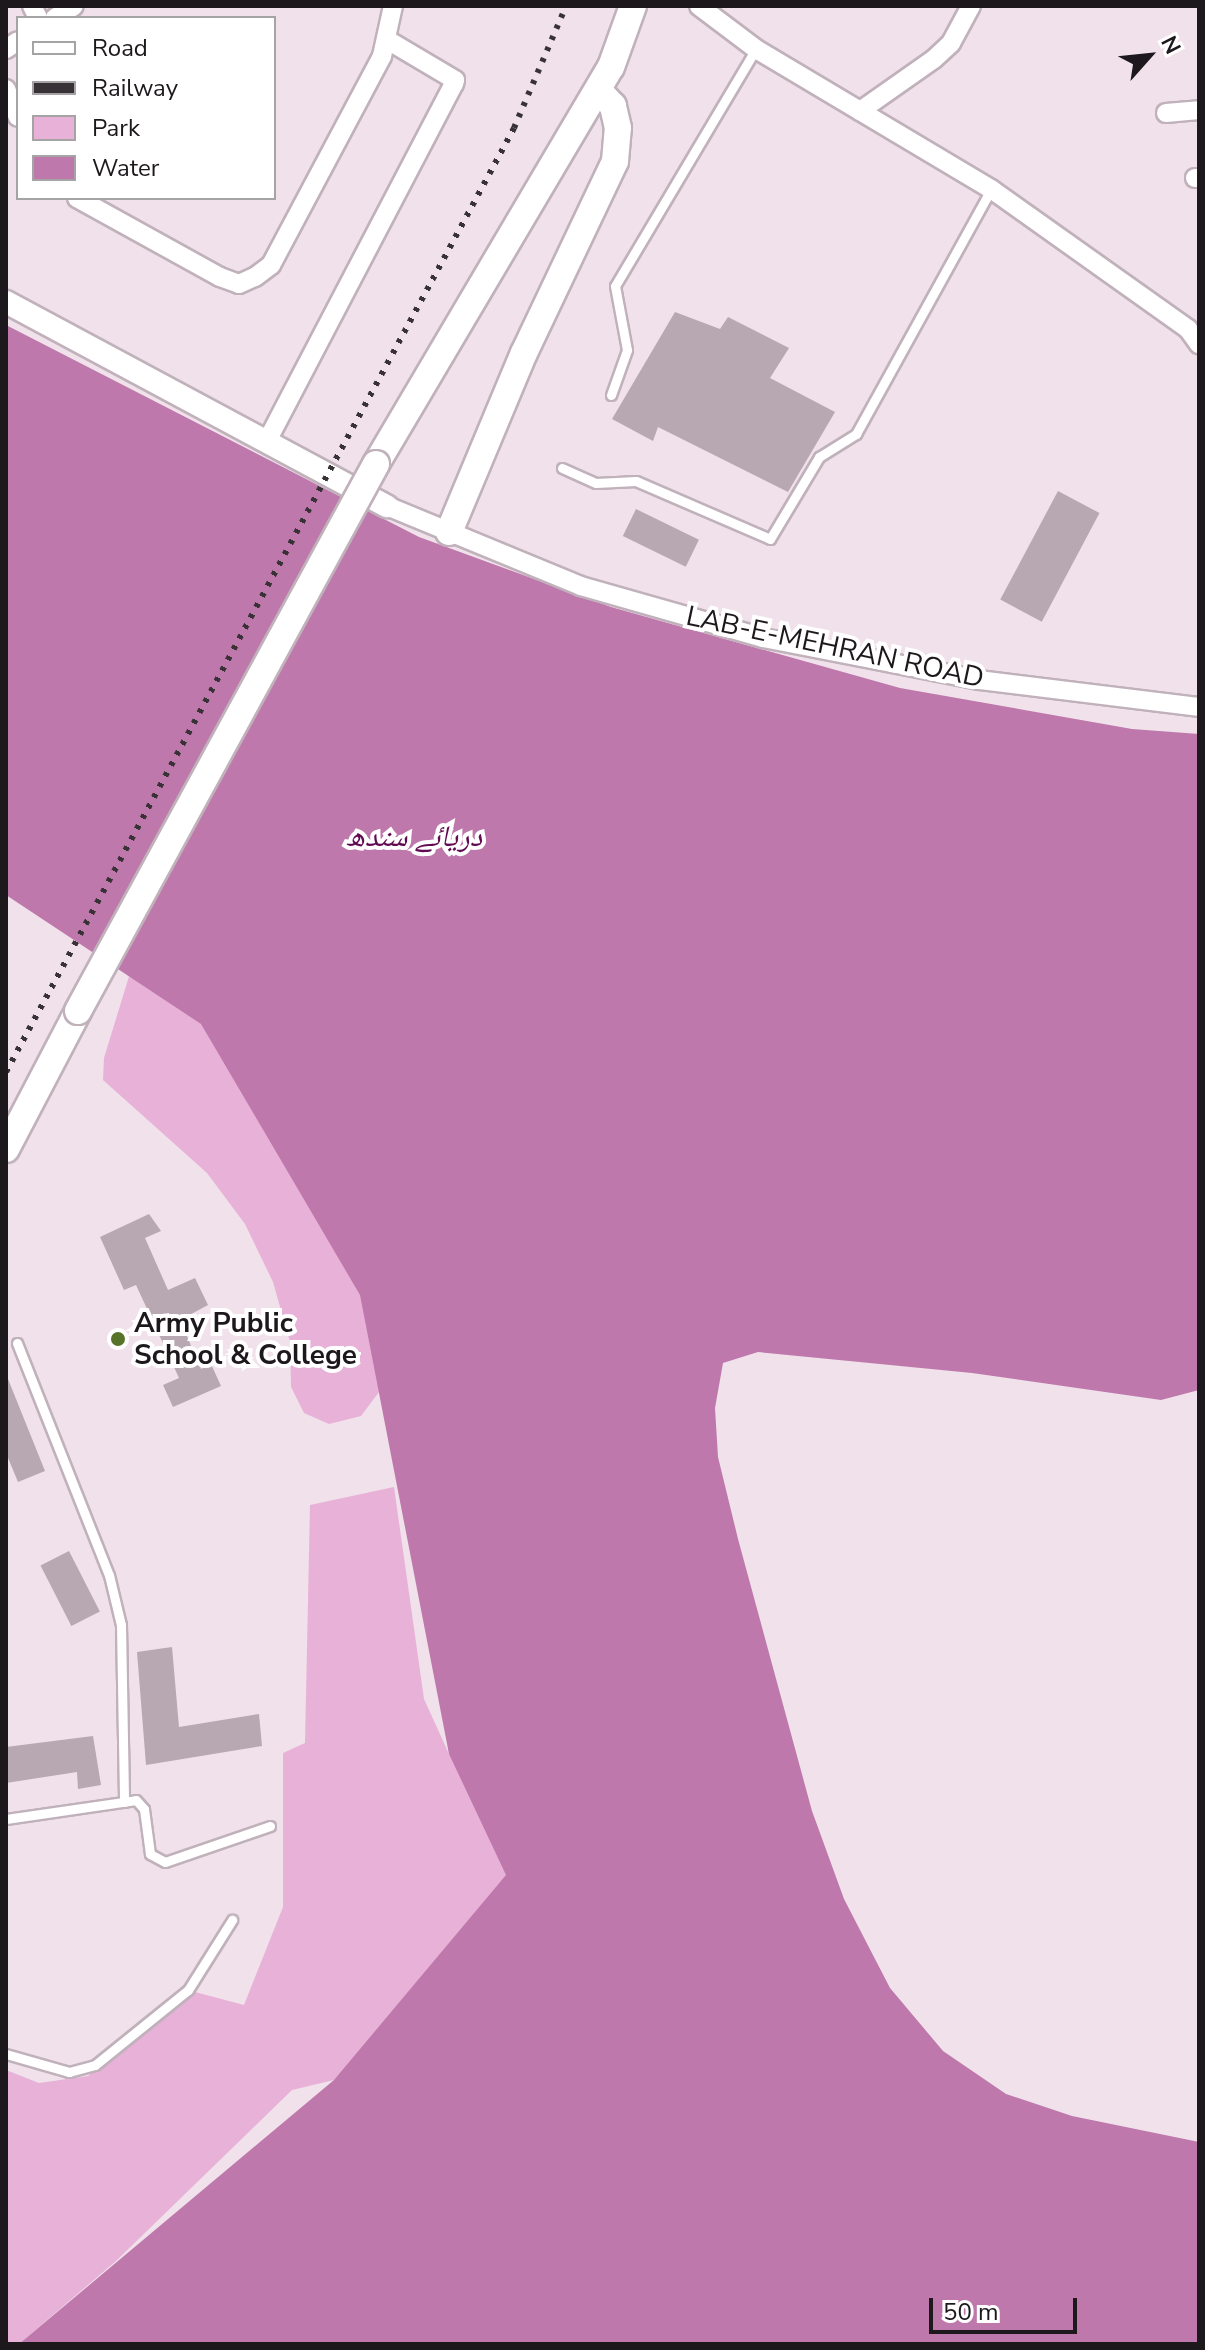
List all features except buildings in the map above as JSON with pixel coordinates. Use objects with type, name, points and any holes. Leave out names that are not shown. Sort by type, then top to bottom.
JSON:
[{"type":"main road","points":[[6,1149],[376,464],[598,90],[633,6]]},
{"type":"main road","points":[[449,532],[524,353],[615,161],[618,128],[613,106],[598,90]]},
{"type":"street","points":[[81,200],[220,277],[239,284],[255,277],[271,265],[389,41],[393,6]]},
{"type":"street","points":[[699,6],[756,49],[991,189],[1188,329],[1199,344]]},
{"type":"street","points":[[860,111],[934,59],[951,43],[971,6]]},
{"type":"street","points":[[266,443],[454,84],[455,80],[389,41]]},
{"type":"street","points":[[6,89],[16,112]]},
{"type":"street","points":[[1166,113],[1199,110]]},
{"type":"street","name":"LAB-E-MEHRAN ROAD","points":[[6,302],[387,506],[581,586],[763,638],[979,680],[1199,707]]},
{"type":"lane","points":[[611,395],[627,350],[615,286],[756,49]]},
{"type":"lane","points":[[562,468],[596,483],[636,481],[770,539],[819,457],[856,434],[991,189]]},
{"type":"lane","points":[[17,1343],[112,1588],[121,1625],[124,1802]]},
{"type":"lane","points":[[6,1819],[136,1800],[144,1809],[150,1854],[158,1861],[270,1826]]},
{"type":"lane","points":[[6,2054],[69,2072],[95,2065],[188,1990],[232,1920]]},
{"type":"green space","points":[[138,947],[323,1172],[391,1376],[361,1416],[329,1424],[304,1413],[291,1387],[290,1342],[273,1282],[245,1224],[207,1173],[103,1080],[104,1058]]},
{"type":"green space","points":[[394,1487],[424,1699],[449,1754],[483,1801],[507,1875],[441,1963],[334,2080],[292,2090],[116,2261],[19,2344],[6,2344],[6,2070],[39,2083],[88,2076],[195,1992],[244,2005],[283,1907],[283,1753],[305,1743],[310,1505]]},
{"type":"water","name":"دریائے سندھ","points":[[6,325],[419,537],[611,607],[900,688],[1132,729],[1199,734],[1199,1390],[1161,1400],[972,1373],[758,1352],[723,1363],[715,1408],[718,1457],[812,1811],[844,1899],[890,1988],[943,2051],[1006,2094],[1072,2116],[1199,2142],[1199,2344],[19,2344],[334,2080],[506,1875],[449,1754],[360,1295],[201,1024],[6,895]]},
{"type":"railway","points":[[6,1072],[514,128],[566,6]]},
{"type":"place","name":"Army Public School & College","points":[[118,1339]]}]
